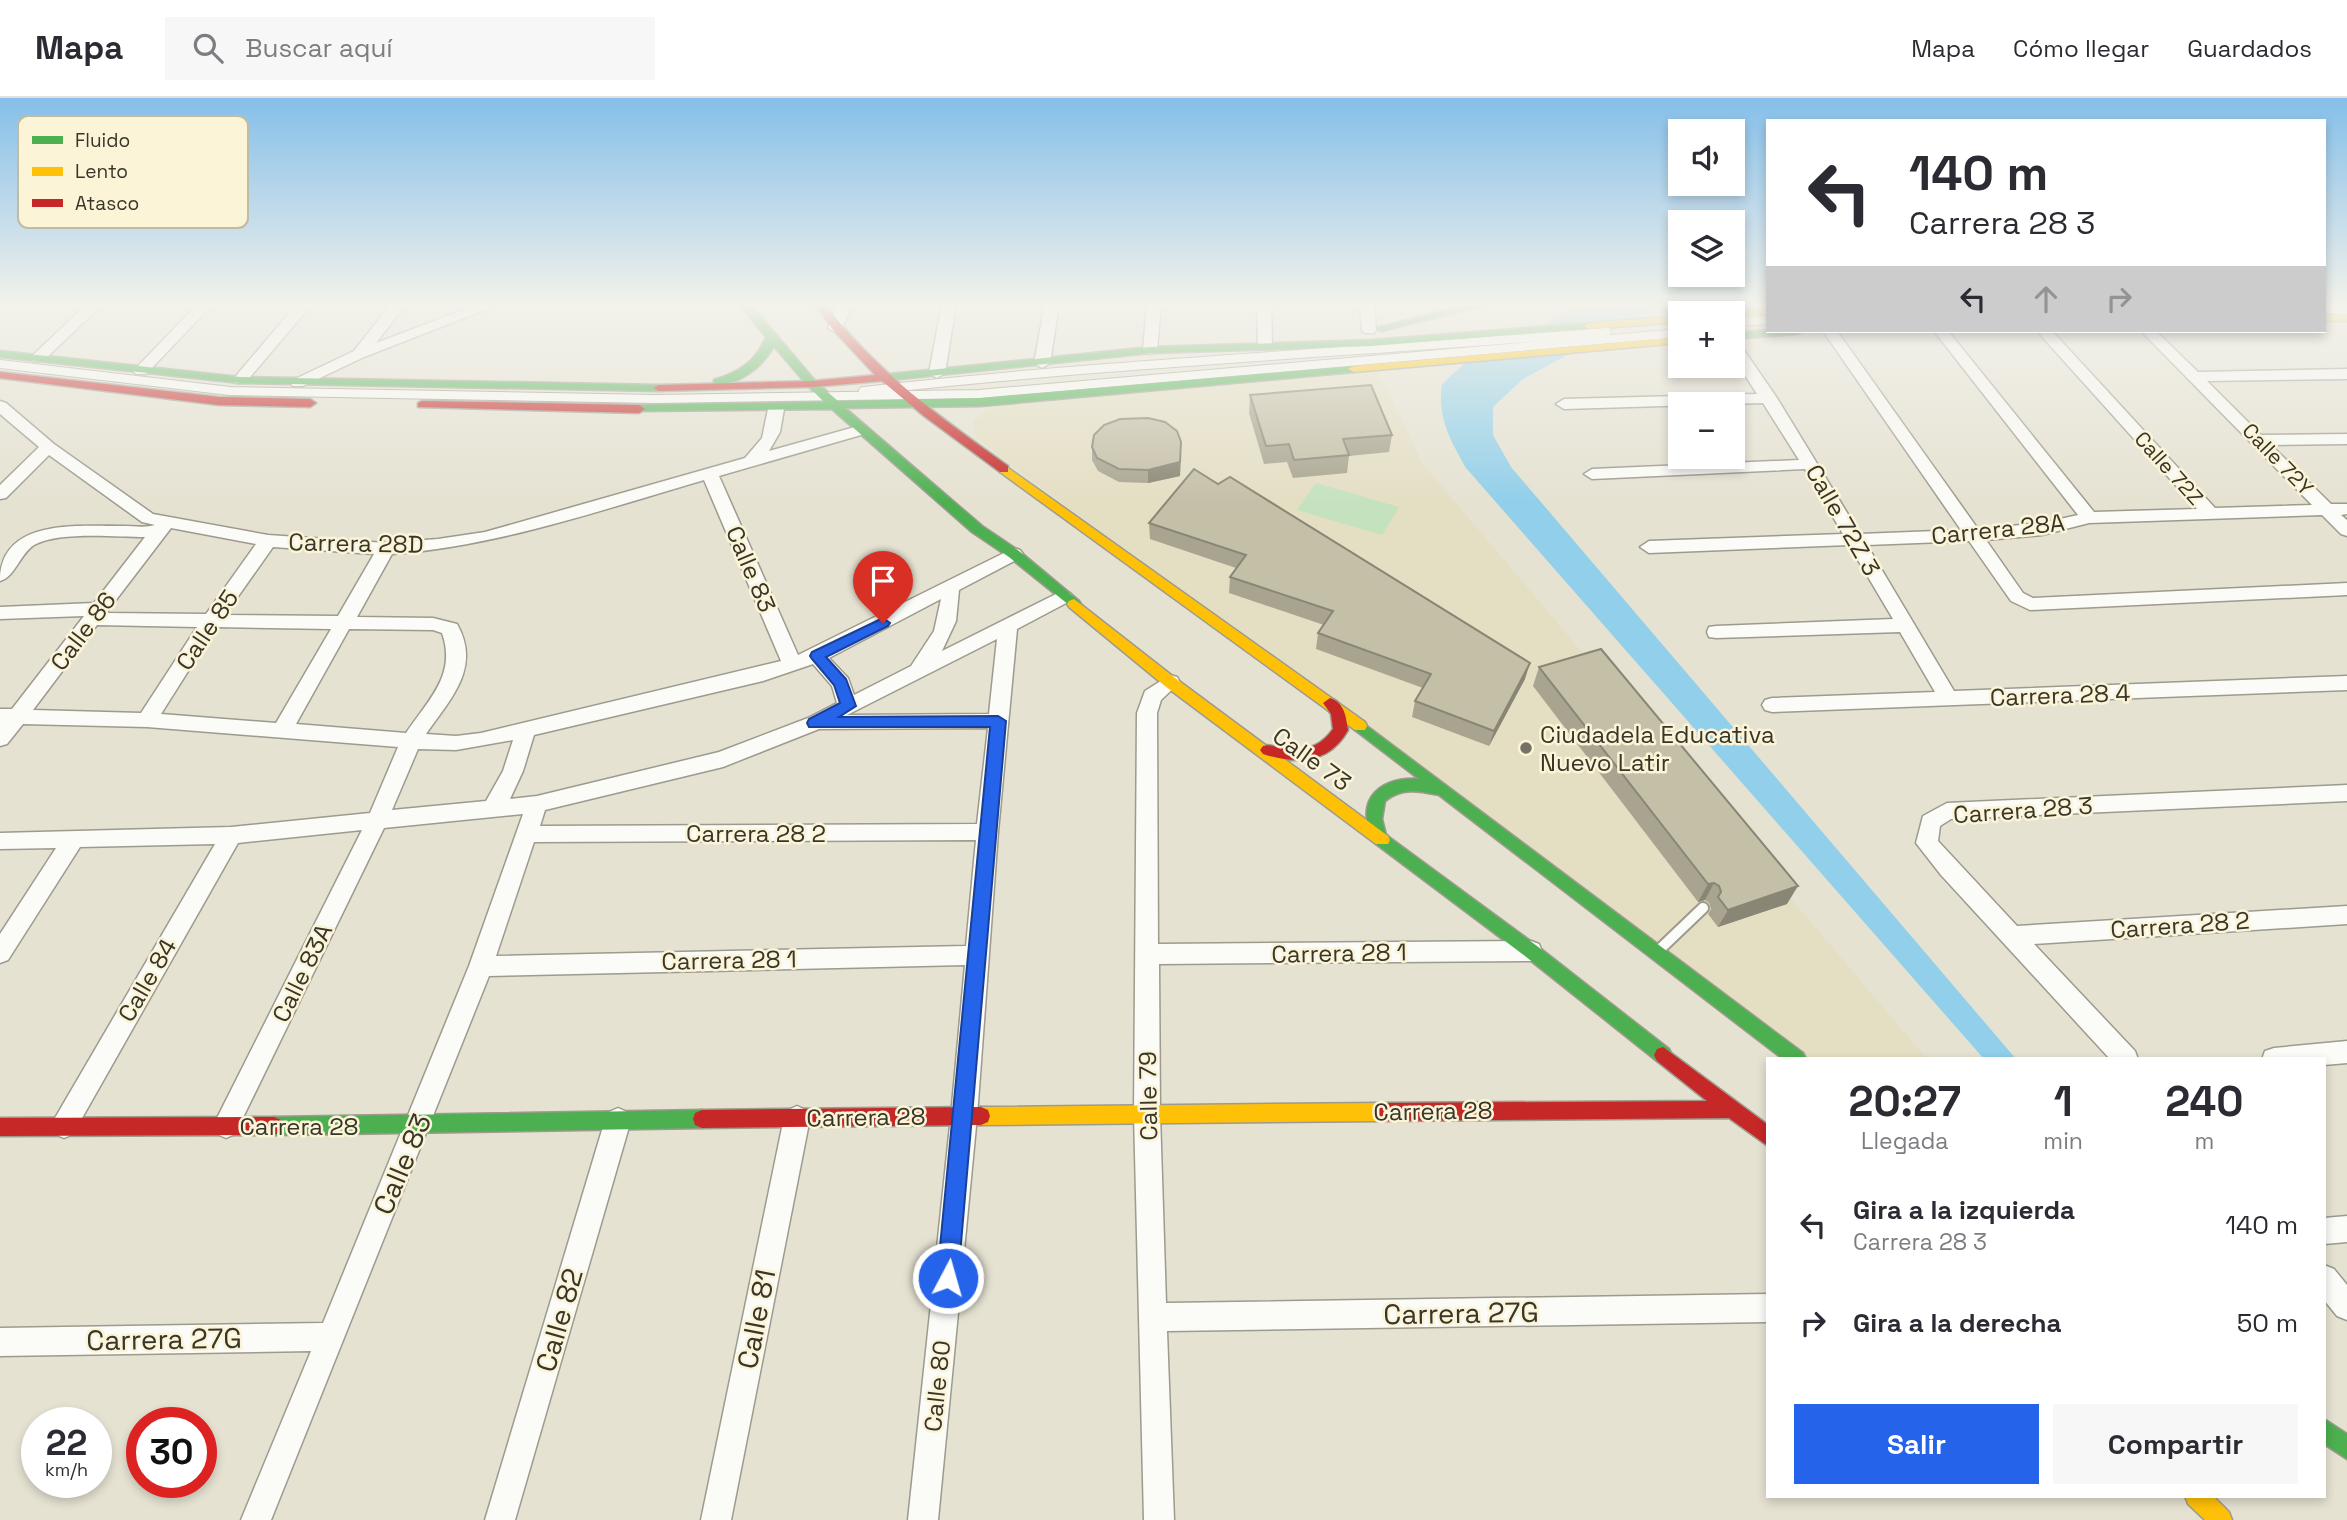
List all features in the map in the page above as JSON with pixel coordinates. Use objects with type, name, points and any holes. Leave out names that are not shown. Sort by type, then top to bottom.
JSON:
[{"type":"street","points":[[136,370],[298,383],[687,387],[812,384],[1002,401],[1344,370]]},
{"type":"street","points":[[240,380],[248,370]]},
{"type":"street","points":[[298,383],[325,370]]},
{"type":"street","points":[[687,387],[723,381],[746,370]]},
{"type":"street","points":[[800,370],[838,408]]},
{"type":"street","points":[[879,370],[901,392],[1330,703],[1794,1057]]},
{"type":"street","points":[[0,375],[219,401],[652,410],[838,408],[901,392],[937,373],[965,370]]},
{"type":"street","name":"Calle 72Z 3","points":[[1750,370],[1810,464],[1950,700]]},
{"type":"street","points":[[1858,370],[2017,597],[2030,604],[2347,589]]},
{"type":"street","points":[[1972,370],[2089,518]]},
{"type":"street","name":"Calle 72Z","points":[[2080,370],[2209,512]]},
{"type":"street","name":"Calle 72Y","points":[[2190,370],[2347,530]]},
{"type":"street","points":[[2197,377],[2347,374]]},
{"type":"street","points":[[1564,404],[1769,398]]},
{"type":"street","name":"Carrera 28D","points":[[0,406],[48,447],[162,527],[268,541],[386,549],[438,545],[486,537],[862,430]]},
{"type":"street","name":"Calle 73","points":[[838,408],[977,529],[1014,555],[1170,682],[1531,951],[1766,1135]]},
{"type":"street","points":[[749,463],[770,442],[776,409]]},
{"type":"street","points":[[2259,440],[2347,439]]},
{"type":"street","points":[[0,494],[48,447]]},
{"type":"street","points":[[1592,474],[1810,464]]},
{"type":"street","name":"Calle 83","points":[[710,474],[792,664]]},
{"type":"street","name":"Carrera 28A","points":[[1649,547],[1975,535],[2042,529],[2089,518],[2347,509]]},
{"type":"street","points":[[0,575],[21,547],[35,537],[162,527]]},
{"type":"street","name":"Calle 86","points":[[6,726],[162,527]]},
{"type":"street","name":"Calle 85","points":[[147,720],[210,622],[268,541]]},
{"type":"street","points":[[283,729],[386,549]]},
{"type":"street","points":[[6,726],[147,720],[411,741],[467,742],[525,731],[763,674],[817,656],[1014,555]]},
{"type":"street","points":[[914,673],[932,653],[944,630],[951,607],[950,590]]},
{"type":"street","points":[[0,841],[231,835],[537,804],[723,759],[815,723],[1064,597]]},
{"type":"street","name":"Calle 83A","points":[[0,613],[96,614],[210,622],[443,625],[454,635],[458,664],[454,677],[411,741],[379,819],[226,1126]]},
{"type":"street","points":[[1716,632],[1905,625]]},
{"type":"street","name":"Calle 80","points":[[923,1520],[964,1116],[987,832],[1008,626]]},
{"type":"street","points":[[817,656],[841,683],[848,706]]},
{"type":"street","name":"Calle 79","points":[[1159,1520],[1147,1114],[1148,707],[1156,692],[1170,682]]},
{"type":"street","name":"Carrera 28 4","points":[[1772,705],[2347,683]]},
{"type":"street","points":[[1249,741],[1284,756],[1297,757],[1321,752],[1337,738],[1341,730],[1338,712],[1330,703]]},
{"type":"street","points":[[815,723],[998,721]]},
{"type":"street","points":[[494,808],[508,786],[520,758],[525,731]]},
{"type":"street","points":[[1378,835],[1371,817],[1375,800],[1390,787],[1412,783],[1435,787],[1445,793]]},
{"type":"street","name":"Carrera 28 3","points":[[2124,1057],[1927,843],[1930,822],[1947,811],[2347,793]]},
{"type":"street","name":"Calle 83","points":[[256,1520],[481,966],[537,804]]},
{"type":"street","name":"Carrera 28 2","points":[[526,834],[987,832]]},
{"type":"street","name":"Calle 84","points":[[64,1126],[231,835]]},
{"type":"street","points":[[0,953],[73,840]]},
{"type":"street","name":"Carrera 28 2","points":[[2014,936],[2347,915]]},
{"type":"street","name":"Carrera 28 1","points":[[1147,954],[1531,951]]},
{"type":"street","name":"Carrera 28 1","points":[[481,966],[978,955]]},
{"type":"street","points":[[2295,1057],[2347,1052]]},
{"type":"street","name":"Carrera 28","points":[[0,1126],[418,1126],[618,1120],[1731,1108]]},
{"type":"street","name":"Calle 81","points":[[716,1520],[797,1118]]},
{"type":"street","name":"Calle 82","points":[[500,1520],[618,1120]]},
{"type":"street","points":[[2326,1231],[2347,1229]]},
{"type":"street","points":[[2326,1281],[2347,1306]]},
{"type":"street","name":"Carrera 27G","points":[[1154,1317],[1766,1308]]},
{"type":"street","name":"Carrera 27G","points":[[0,1342],[329,1337]]},
{"type":"street","points":[[2326,1432],[2347,1448]]},
{"type":"street","points":[[2198,1498],[2221,1520]]},
{"type":"lane","points":[[54,370],[229,391],[656,399],[901,392],[1114,370]]},
{"type":"lane","points":[[825,396],[901,392],[993,393],[1254,370]]},
{"type":"lane","points":[[1657,952],[1703,908]]},
{"type":"shaded area","name":"Ciudadela Educativa Nuevo Latir","points":[[1354,370],[1378,370],[1422,463],[1925,1057],[1794,1057],[977,439],[973,428],[974,420],[990,407]]},
{"type":"green space","points":[[1316,483],[1399,507],[1382,535],[1297,510]]},
{"type":"water","points":[[1457,370],[1539,370],[1523,379],[1493,407],[1493,435],[1511,467],[2014,1057],[1982,1057],[1466,468],[1443,418],[1442,384]]},
{"type":"building","points":[[1371,385],[1392,435],[1343,439],[1349,455],[1294,460],[1289,444],[1266,446],[1250,395]]},
{"type":"building","points":[[1148,418],[1165,422],[1177,431],[1181,442],[1180,462],[1148,470],[1119,469],[1097,458],[1092,447],[1094,435],[1104,425],[1120,419]]},
{"type":"building","points":[[1194,469],[1218,484],[1230,477],[1530,663],[1494,731],[1415,701],[1431,674],[1318,633],[1333,611],[1230,577],[1246,555],[1149,523]]},
{"type":"building","points":[[1601,649],[1798,886],[1728,910],[1718,897],[1721,892],[1719,886],[1708,884],[1539,667]]},
{"type":"traffic: fast","points":[[151,370],[240,380],[659,388]]},
{"type":"traffic: fast","points":[[718,382],[745,370]]},
{"type":"traffic: fast","points":[[800,370],[894,459],[977,529],[1014,554],[1074,604]]},
{"type":"traffic: fast","points":[[881,378],[954,370]]},
{"type":"traffic: fast","points":[[639,409],[981,402],[1339,370]]},
{"type":"traffic: fast","points":[[1360,726],[1794,1057]]},
{"type":"traffic: fast","points":[[1378,835],[1374,806],[1387,790],[1411,785],[1439,789]]},
{"type":"traffic: fast","points":[[1382,840],[1531,951],[1663,1055]]},
{"type":"traffic: fast","points":[[274,1126],[702,1119]]},
{"type":"traffic: fast","points":[[2326,1432],[2347,1448]]},
{"type":"traffic: slow","points":[[1004,469],[1360,726]]},
{"type":"traffic: slow","points":[[1074,604],[1170,682],[1382,840]]},
{"type":"traffic: slow","points":[[981,1116],[1383,1112]]},
{"type":"traffic: slow","points":[[2198,1498],[2221,1520]]},
{"type":"traffic: jam","points":[[876,370],[929,414],[1004,469]]},
{"type":"traffic: jam","points":[[0,375],[219,401],[310,403]]},
{"type":"traffic: jam","points":[[659,388],[812,384],[881,378]]},
{"type":"traffic: jam","points":[[422,405],[639,409]]},
{"type":"traffic: jam","points":[[1268,750],[1300,756],[1319,752],[1327,746],[1341,730],[1338,712],[1330,703]]},
{"type":"traffic: jam","points":[[1663,1055],[1766,1135]]},
{"type":"traffic: jam","points":[[1383,1112],[1731,1109]]},
{"type":"traffic: jam","points":[[702,1119],[981,1116]]},
{"type":"traffic: jam","points":[[0,1127],[274,1126]]},
{"type":"place","name":"Ciudadela Educativa Nuevo Latir","points":[[1526,748]]},
{"type":"route","points":[[883,623],[817,656],[841,683],[848,706],[815,723],[998,721],[948,1278]]}]
